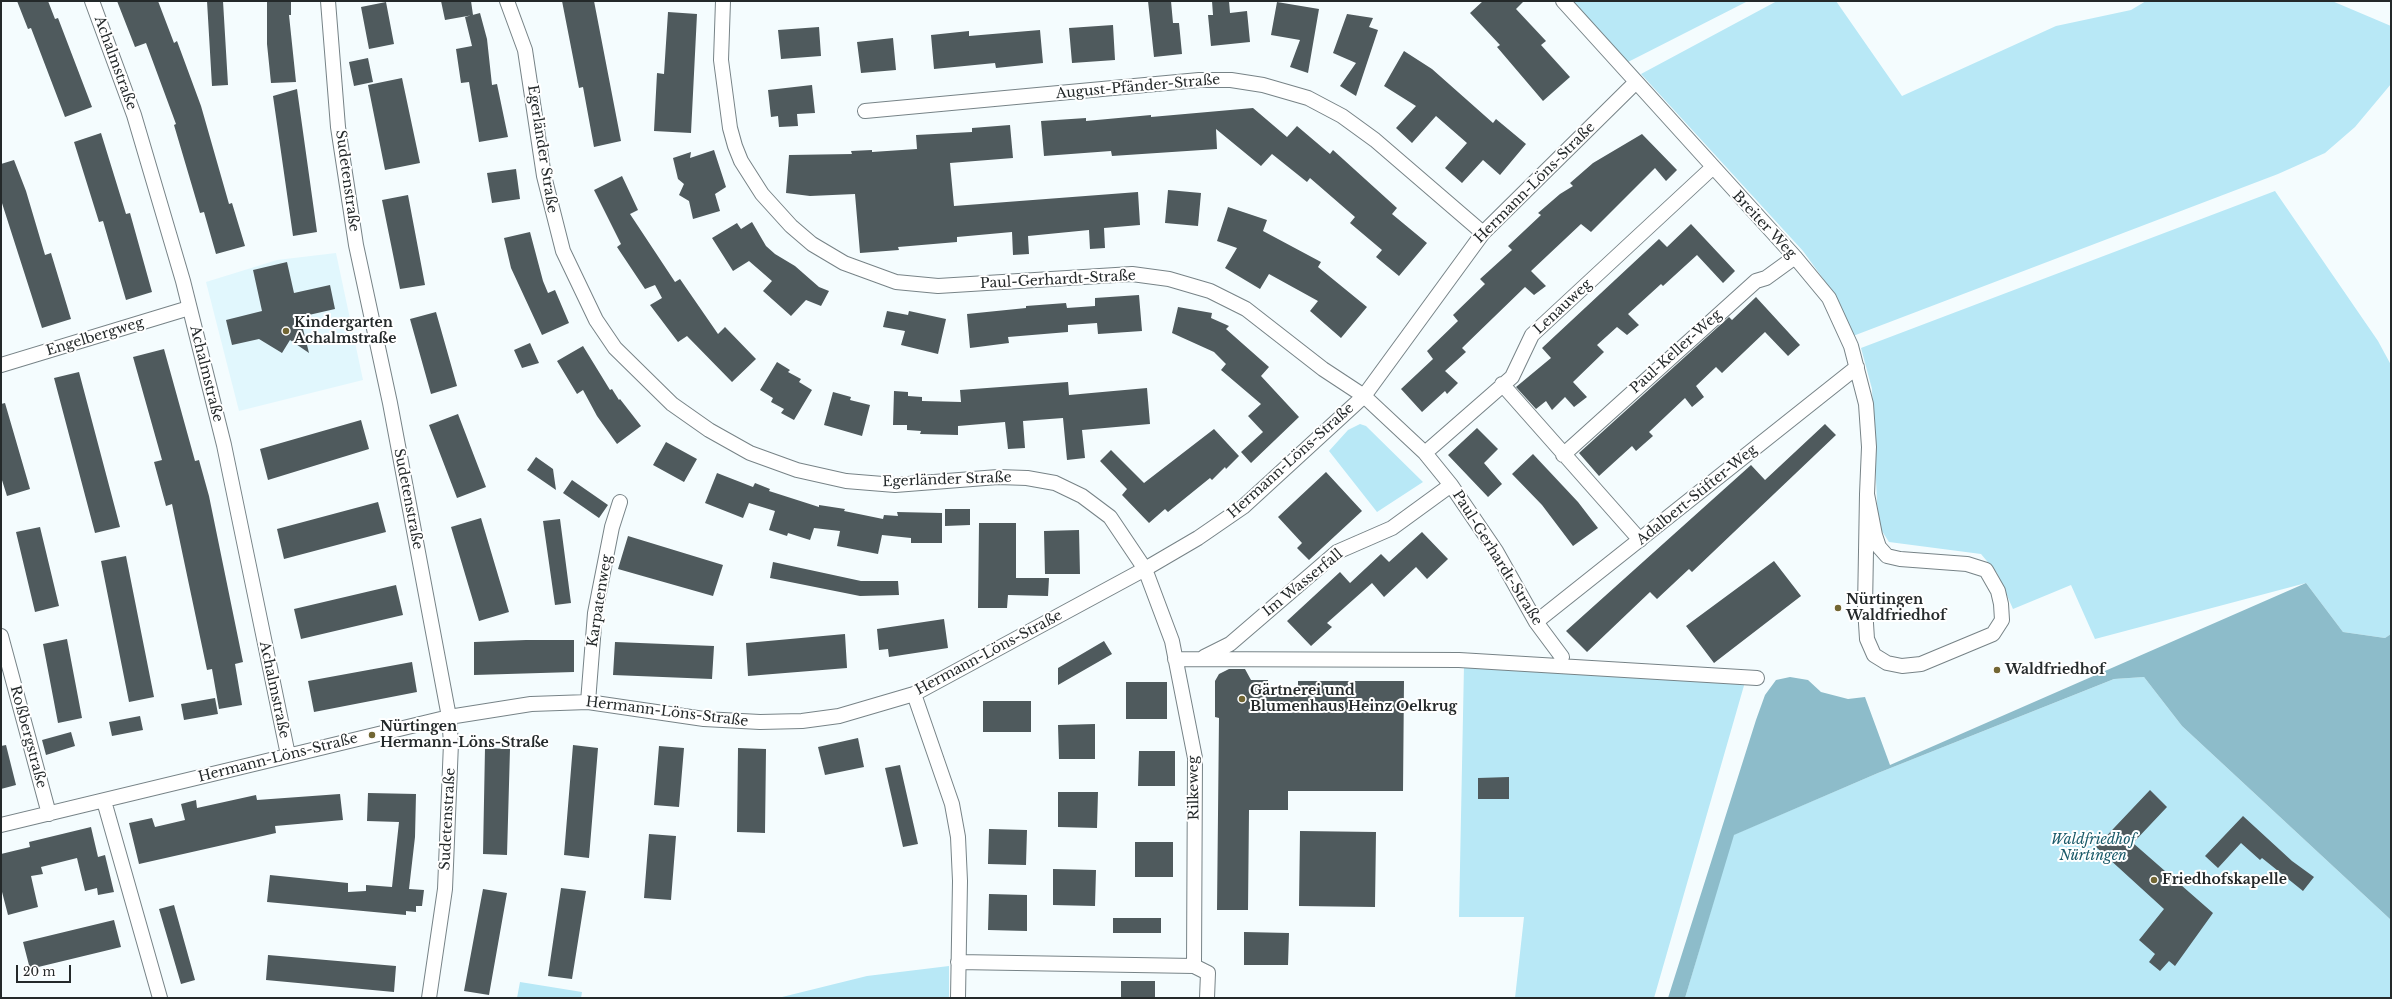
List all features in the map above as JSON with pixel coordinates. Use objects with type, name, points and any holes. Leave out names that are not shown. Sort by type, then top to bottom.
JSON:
[{"type":"street","name":"Achalmstraße","points":[[92,1],[134,115],[184,281],[189,308],[224,445],[288,755]]},
{"type":"street","name":"Sudetenstraße","points":[[328,1],[338,126],[356,245],[390,403],[449,717],[451,743],[445,889],[429,998]]},
{"type":"street","name":"Egerländer Straße","points":[[507,1],[525,50],[544,176],[563,251],[596,320],[615,348],[672,404],[709,430],[750,453],[797,470],[846,481],[894,484],[998,477],[1027,478],[1055,483],[1082,496],[1110,517],[1145,570]]},
{"type":"street","name":"Paul-Gerhardt-Straße","points":[[723,1],[721,60],[730,128],[741,161],[762,194],[791,226],[812,244],[844,263],[896,282],[938,286],[1132,274],[1169,279],[1210,291],[1246,309],[1324,369],[1364,396],[1425,453],[1451,486],[1496,551],[1536,622],[1562,657]]},
{"type":"street","name":"Breiter Weg","points":[[1563,1],[1712,168],[1795,257],[1829,298],[1851,346],[1866,404],[1868,427],[1865,608],[1867,639],[1874,655],[1887,664],[1902,666],[1921,664],[1993,634],[2002,620],[2001,604],[1998,591],[1986,570],[1967,564],[1900,560],[1887,556],[1879,547],[1875,535],[1867,494]]},
{"type":"street","name":"August-Pfänder-Straße","points":[[865,111],[1198,80],[1231,80],[1263,85],[1308,98],[1342,116],[1375,140],[1483,233]]},
{"type":"street","name":"Hermann-Löns-Straße","points":[[1,825],[449,717],[542,703],[588,702],[704,719],[760,722],[802,721],[839,716],[914,694],[1145,570],[1198,538],[1243,507],[1364,396],[1483,233],[1635,83]]},
{"type":"street","name":"Lenauweg","points":[[1425,453],[1512,376],[1532,335],[1712,168]]},
{"type":"street","name":"Paul-Keller-Weg","points":[[1563,455],[1756,281],[1766,278],[1795,257]]},
{"type":"street","name":"Engelbergweg","points":[[1,365],[189,308]]},
{"type":"street","name":"Adalbert-Stifter-Weg","points":[[1536,622],[1857,367]]},
{"type":"street","points":[[1502,384],[1563,455],[1640,540]]},
{"type":"street","name":"Im Wasserfall","points":[[1198,659],[1214,654],[1230,644],[1337,552],[1392,528],[1451,486]]},
{"type":"street","name":"Karpatenweg","points":[[588,702],[595,613],[612,527],[620,502]]},
{"type":"street","name":"Rilkeweg","points":[[1145,570],[1172,642],[1195,758],[1194,966]]},
{"type":"street","name":"Roßbergstraße","points":[[1,636],[49,814]]},
{"type":"street","points":[[1175,659],[1459,660],[1757,678]]},
{"type":"street","points":[[914,694],[952,804],[958,837],[960,881],[958,998]]},
{"type":"street","points":[[104,801],[160,998]]},
{"type":"street","points":[[958,962],[1194,966],[1208,973],[1207,998]]},
{"type":"shaded area","name":"Kindergarten Achalmstraße","points":[[336,253],[363,380],[239,411],[206,282],[277,260]]},
{"type":"shaded area","points":[[2306,583],[2343,632],[2385,638],[2391,634],[2391,920],[2182,726],[2144,677],[2114,679],[1878,773],[1734,835],[1685,998],[1668,998],[1756,720],[1765,695],[1776,680],[1790,677],[1808,680],[1821,692],[1848,699],[1865,697],[1890,765]]},
{"type":"green space","points":[[1570,1],[1748,1],[1628,62]]},
{"type":"green space","points":[[1777,1],[1836,1],[1902,96],[2056,26],[2131,10],[2146,1],[2332,1],[2391,26],[2391,84],[2355,127],[2325,153],[2278,174],[1853,336],[1835,295],[1803,251],[1641,74]]},
{"type":"green space","points":[[2275,191],[2378,341],[2391,365],[2391,634],[2385,638],[2343,632],[2306,583],[2095,639],[2071,585],[2013,609],[1997,573],[1981,554],[1889,542],[1878,525],[1872,389],[1861,348]]},
{"type":"green space","points":[[1360,424],[1366,426],[1423,482],[1377,512],[1329,451],[1348,430]]},
{"type":"green space","points":[[1464,665],[1745,682],[1654,998],[1515,998],[1524,917],[1459,917]]},
{"type":"green space","name":"Waldfriedhof Nürtingen","points":[[2144,677],[2182,726],[2391,920],[2391,998],[1685,998],[1733,835],[1878,773],[2114,679]]},
{"type":"green space","points":[[949,966],[949,998],[778,998],[867,976]]},
{"type":"green space","points":[[520,982],[582,992],[581,998],[517,998]]},
{"type":"building","points":[[17,1],[48,1],[55,19],[58,18],[92,107],[65,117],[31,28],[28,29]]},
{"type":"building","points":[[117,1],[158,1],[174,43],[177,41],[201,106],[229,204],[232,203],[245,246],[216,254],[204,212],[200,213],[174,125],[176,124],[146,43],[135,47]]},
{"type":"building","points":[[207,1],[223,1],[228,85],[212,86]]},
{"type":"building","points":[[267,1],[291,1],[291,15],[289,15],[296,82],[271,83],[267,44]]},
{"type":"building","points":[[441,1],[471,1],[473,15],[445,20]]},
{"type":"building","points":[[562,1],[594,1],[621,141],[594,147],[583,87],[579,88]]},
{"type":"building","points":[[1148,1],[1171,1],[1173,23],[1179,23],[1182,54],[1154,57]]},
{"type":"building","points":[[1212,1],[1229,1],[1230,13],[1247,11],[1250,42],[1211,46],[1208,15],[1213,15]]},
{"type":"building","points":[[1483,1],[1524,1],[1516,9],[1546,41],[1541,45],[1570,77],[1543,101],[1497,47],[1500,45],[1470,13]]},
{"type":"building","points":[[386,2],[394,44],[369,49],[361,7]]},
{"type":"building","points":[[1277,2],[1319,9],[1308,73],[1290,67],[1300,40],[1271,35]]},
{"type":"building","points":[[668,12],[697,14],[691,133],[654,131],[657,73],[664,74]]},
{"type":"building","points":[[480,13],[487,39],[492,85],[497,84],[508,137],[479,142],[469,82],[461,83],[456,49],[472,46],[465,17]]},
{"type":"building","points":[[1347,14],[1373,18],[1369,27],[1378,30],[1356,96],[1340,86],[1356,63],[1333,53]]},
{"type":"building","points":[[1113,25],[1115,60],[1072,63],[1069,28]]},
{"type":"building","points":[[819,27],[821,56],[781,59],[778,30]]},
{"type":"building","points":[[1040,30],[1043,63],[996,68],[995,63],[934,69],[931,35],[969,31],[969,36]]},
{"type":"building","points":[[893,38],[896,70],[861,73],[857,42]]},
{"type":"building","points":[[1404,51],[1432,69],[1493,123],[1496,119],[1526,144],[1500,175],[1483,160],[1462,183],[1445,168],[1467,143],[1436,116],[1412,143],[1396,128],[1416,106],[1384,86]]},
{"type":"building","points":[[368,58],[373,82],[354,86],[349,62]]},
{"type":"building","points":[[402,78],[420,163],[385,170],[368,85]]},
{"type":"building","points":[[812,85],[815,113],[797,114],[798,126],[779,127],[778,116],[771,117],[768,90]]},
{"type":"building","points":[[297,89],[317,232],[293,236],[273,96]]},
{"type":"building","points":[[1253,108],[1287,137],[1297,126],[1330,154],[1333,150],[1397,208],[1392,214],[1427,243],[1399,276],[1376,257],[1382,250],[1350,223],[1355,217],[1310,178],[1307,182],[1272,154],[1261,166],[1216,129],[1217,149],[1112,156],[1111,151],[1044,156],[1041,121],[1086,118],[1086,121]]},
{"type":"building","points":[[1010,125],[1013,158],[950,163],[954,206],[1138,192],[1140,225],[1104,228],[1105,248],[1090,249],[1089,230],[1028,236],[1029,254],[1013,255],[1012,232],[957,237],[957,242],[898,247],[899,250],[860,253],[855,194],[810,196],[786,193],[789,155],[852,154],[851,151],[872,150],[872,152],[917,149],[916,135],[972,132],[972,128]]},
{"type":"building","points":[[101,133],[126,214],[130,213],[152,292],[126,300],[103,221],[99,222],[74,142]]},
{"type":"building","points":[[1642,134],[1677,170],[1666,181],[1655,168],[1591,232],[1581,224],[1531,271],[1546,286],[1534,295],[1525,287],[1462,348],[1466,352],[1445,371],[1458,383],[1447,394],[1445,391],[1422,412],[1401,389],[1433,359],[1427,351],[1458,321],[1453,315],[1485,284],[1480,279],[1512,250],[1508,246],[1541,215],[1538,213],[1560,194],[1573,186],[1570,183],[1593,163]]},
{"type":"building","points":[[714,150],[726,187],[715,194],[720,211],[693,219],[689,201],[679,195],[684,184],[678,179],[673,158],[691,152],[690,158]]},
{"type":"building","points":[[14,160],[26,191],[45,255],[51,253],[71,319],[42,328],[1,200],[1,164]]},
{"type":"building","points":[[516,169],[520,199],[492,203],[487,173]]},
{"type":"building","points":[[622,176],[638,210],[630,214],[675,282],[680,279],[718,334],[725,327],[756,359],[732,382],[687,336],[678,342],[650,305],[662,298],[655,285],[645,289],[617,247],[621,244],[594,190]]},
{"type":"building","points":[[1168,190],[1201,193],[1198,226],[1165,223]]},
{"type":"building","points":[[408,195],[425,285],[400,289],[382,200]]},
{"type":"building","points":[[1228,207],[1267,220],[1263,231],[1321,262],[1318,267],[1367,307],[1341,338],[1310,311],[1318,301],[1269,274],[1260,289],[1225,268],[1237,248],[1217,241]]},
{"type":"building","points":[[752,222],[766,246],[775,254],[795,266],[819,287],[829,291],[821,306],[806,300],[791,316],[763,291],[772,281],[749,261],[733,271],[712,238],[737,223],[741,229]]},
{"type":"building","points":[[1691,224],[1735,271],[1723,283],[1697,255],[1663,286],[1661,284],[1628,314],[1639,325],[1627,335],[1617,327],[1597,345],[1604,352],[1573,382],[1587,397],[1574,407],[1565,397],[1552,410],[1546,401],[1536,409],[1516,387],[1551,358],[1542,348],[1659,239],[1667,247]]},
{"type":"building","points":[[530,232],[543,281],[548,293],[555,290],[569,323],[542,335],[511,268],[504,238]]},
{"type":"building","points":[[287,262],[294,293],[330,285],[335,309],[300,317],[309,353],[290,340],[282,353],[259,339],[232,345],[226,320],[262,311],[253,270]]},
{"type":"building","points":[[1139,295],[1142,331],[1098,334],[1097,323],[1068,325],[1068,332],[1008,337],[1009,343],[970,348],[967,314],[1026,308],[1026,306],[1066,303],[1067,308],[1095,306],[1095,298]]},
{"type":"building","points":[[1756,297],[1800,345],[1788,356],[1765,332],[1722,373],[1716,367],[1696,386],[1704,397],[1692,407],[1685,398],[1649,432],[1653,436],[1636,451],[1632,446],[1599,476],[1579,453],[1729,317],[1732,320]]},
{"type":"building","points":[[1178,307],[1212,313],[1211,318],[1229,326],[1226,329],[1269,367],[1261,376],[1299,417],[1251,463],[1241,452],[1263,432],[1248,416],[1261,404],[1221,370],[1226,364],[1214,352],[1172,333]]},
{"type":"building","points":[[887,311],[908,315],[909,311],[946,319],[938,354],[901,345],[905,331],[883,327]]},
{"type":"building","points":[[436,312],[457,386],[431,394],[410,319]]},
{"type":"building","points":[[530,343],[539,363],[522,368],[514,350]]},
{"type":"building","points":[[583,346],[610,390],[612,389],[619,400],[620,399],[641,426],[617,444],[597,416],[583,390],[577,394],[557,361]]},
{"type":"building","points":[[164,349],[195,461],[199,460],[209,496],[243,662],[235,664],[242,705],[219,709],[212,669],[207,670],[172,504],[166,506],[154,462],[162,460],[133,357]]},
{"type":"building","points":[[777,362],[790,370],[788,372],[801,379],[799,382],[812,390],[794,420],[781,413],[784,409],[771,402],[773,398],[760,390]]},
{"type":"building","points":[[79,372],[120,527],[95,533],[54,378]]},
{"type":"building","points":[[1068,382],[1069,395],[1147,388],[1150,424],[1082,430],[1085,458],[1067,460],[1063,418],[1023,421],[1025,448],[1008,449],[1005,422],[958,426],[958,435],[920,434],[921,431],[907,430],[907,425],[893,425],[894,391],[908,392],[908,396],[922,397],[922,401],[961,402],[960,390]]},
{"type":"building","points":[[833,392],[851,397],[850,400],[870,405],[862,436],[824,425]]},
{"type":"building","points":[[5,403],[30,489],[7,496],[1,477],[1,404]]},
{"type":"building","points":[[458,414],[486,487],[457,498],[429,425]]},
{"type":"building","points":[[361,420],[369,449],[268,480],[260,449]]},
{"type":"building","points":[[1825,424],[1836,435],[1692,572],[1689,569],[1657,599],[1650,592],[1587,652],[1566,631],[1751,465],[1765,480]]},
{"type":"building","points":[[1477,428],[1498,449],[1484,463],[1502,484],[1488,497],[1448,455]]},
{"type":"building","points":[[1214,429],[1239,456],[1212,480],[1210,478],[1168,512],[1165,509],[1149,523],[1122,495],[1127,489],[1100,461],[1111,450],[1144,483]]},
{"type":"building","points":[[666,442],[697,459],[684,482],[653,465]]},
{"type":"building","points":[[1533,454],[1578,502],[1598,528],[1573,546],[1542,505],[1512,474]]},
{"type":"building","points":[[536,457],[553,469],[556,490],[527,470]]},
{"type":"building","points":[[1326,472],[1362,511],[1309,560],[1297,548],[1302,543],[1278,517]]},
{"type":"building","points":[[717,473],[753,487],[755,483],[770,489],[769,491],[819,507],[819,505],[845,509],[844,511],[883,519],[884,515],[898,516],[897,512],[942,513],[942,543],[911,543],[911,538],[882,535],[878,554],[837,546],[840,531],[814,528],[810,540],[788,533],[787,536],[769,530],[775,511],[749,503],[743,518],[705,503]]},
{"type":"building","points":[[572,480],[608,505],[599,518],[563,493]]},
{"type":"building","points":[[378,502],[386,532],[284,559],[277,529]]},
{"type":"building","points":[[945,509],[970,509],[970,525],[945,526]]},
{"type":"building","points":[[481,518],[509,612],[479,621],[451,527]]},
{"type":"building","points":[[560,519],[571,603],[555,605],[543,521]]},
{"type":"building","points":[[979,523],[1016,523],[1016,578],[1049,578],[1048,596],[1008,595],[1007,608],[978,608]]},
{"type":"building","points":[[40,527],[59,606],[35,612],[16,532]]},
{"type":"building","points":[[1079,530],[1080,574],[1045,574],[1044,531]]},
{"type":"building","points":[[1422,532],[1448,559],[1427,579],[1416,567],[1384,597],[1372,583],[1327,623],[1332,627],[1311,646],[1287,621],[1340,572],[1350,583],[1381,554],[1389,562]]},
{"type":"building","points":[[628,536],[723,565],[713,596],[618,569]]},
{"type":"building","points":[[126,556],[154,697],[129,702],[101,561]]},
{"type":"building","points":[[1774,561],[1801,596],[1714,663],[1686,626]]},
{"type":"building","points":[[773,562],[861,581],[898,581],[899,595],[860,596],[770,578]]},
{"type":"building","points":[[396,585],[403,615],[301,639],[294,609]]},
{"type":"building","points":[[944,619],[948,648],[889,657],[888,649],[879,650],[877,629]]},
{"type":"building","points":[[845,634],[847,668],[748,676],[746,643]]},
{"type":"building","points":[[67,639],[82,718],[58,723],[43,644]]},
{"type":"building","points":[[574,640],[574,672],[474,675],[474,642]]},
{"type":"building","points":[[1104,641],[1112,654],[1058,685],[1058,668]]},
{"type":"building","points":[[615,642],[714,646],[712,679],[613,675]]},
{"type":"building","points":[[412,662],[417,692],[314,712],[308,681]]},
{"type":"building","points":[[1229,669],[1245,669],[1251,680],[1268,680],[1268,692],[1298,693],[1298,681],[1404,681],[1403,791],[1288,791],[1288,810],[1249,810],[1248,910],[1217,910],[1219,718],[1215,717],[1215,681],[1219,674]]},
{"type":"building","points":[[1126,682],[1167,682],[1167,719],[1126,719]]},
{"type":"building","points":[[215,698],[218,714],[184,720],[181,704]]},
{"type":"building","points":[[983,701],[1031,701],[1031,732],[983,732]]},
{"type":"building","points":[[140,716],[143,730],[112,736],[109,722]]},
{"type":"building","points":[[1095,724],[1095,759],[1059,759],[1058,725]]},
{"type":"building","points":[[71,732],[75,746],[46,755],[42,740]]},
{"type":"building","points":[[858,738],[864,767],[825,775],[818,747]]},
{"type":"building","points":[[6,745],[16,785],[1,789],[1,746]]},
{"type":"building","points":[[573,745],[598,748],[589,858],[564,855]]},
{"type":"building","points":[[659,746],[684,748],[679,807],[654,805]]},
{"type":"building","points":[[485,748],[510,749],[507,855],[483,854]]},
{"type":"building","points":[[738,748],[766,749],[765,833],[737,832]]},
{"type":"building","points":[[1139,751],[1175,751],[1175,786],[1138,786]]},
{"type":"building","points":[[900,765],[918,844],[903,847],[885,768]]},
{"type":"building","points":[[1509,777],[1509,799],[1478,799],[1478,778]]},
{"type":"building","name":"Friedhofskapelle","points":[[2150,790],[2167,807],[2133,843],[2213,913],[2175,966],[2169,961],[2160,971],[2149,962],[2155,954],[2139,940],[2164,909],[2096,847]]},
{"type":"building","points":[[1058,792],[1098,792],[1097,828],[1058,827]]},
{"type":"building","points":[[368,793],[416,794],[415,837],[409,889],[424,890],[422,906],[416,906],[416,912],[406,911],[406,915],[267,902],[270,875],[348,883],[348,892],[366,891],[366,885],[392,887],[399,822],[367,821]]},
{"type":"building","points":[[340,794],[343,820],[275,826],[276,833],[139,864],[129,823],[152,818],[155,827],[185,820],[181,804],[196,800],[197,808],[256,795],[257,800]]},
{"type":"building","points":[[2243,816],[2292,861],[2314,877],[2303,891],[2262,858],[2260,860],[2241,843],[2218,868],[2205,856]]},
{"type":"building","points":[[91,827],[98,857],[105,855],[114,892],[98,895],[97,888],[85,891],[77,858],[41,867],[43,874],[31,876],[38,907],[8,915],[1,888],[1,854],[30,847],[29,842]]},
{"type":"building","points":[[989,829],[1027,830],[1026,865],[988,864]]},
{"type":"building","points":[[1300,831],[1376,832],[1375,907],[1299,906]]},
{"type":"building","points":[[649,834],[676,836],[671,900],[644,898]]},
{"type":"building","points":[[1135,842],[1173,842],[1173,877],[1135,877]]},
{"type":"building","points":[[1053,869],[1096,870],[1095,906],[1053,905]]},
{"type":"building","points":[[561,888],[586,891],[572,979],[548,976]]},
{"type":"building","points":[[483,889],[507,893],[489,995],[464,991]]},
{"type":"building","points":[[989,894],[1027,895],[1027,931],[988,930]]},
{"type":"building","points":[[174,905],[195,980],[181,984],[159,909]]},
{"type":"building","points":[[1113,918],[1161,918],[1161,933],[1113,933]]},
{"type":"building","points":[[114,920],[121,947],[30,969],[23,942]]},
{"type":"building","points":[[1244,932],[1289,933],[1288,965],[1244,965]]},
{"type":"building","points":[[268,955],[396,966],[394,992],[266,980]]},
{"type":"building","points":[[1121,981],[1155,981],[1155,998],[1121,998]]},
{"type":"place","name":"Kindergarten Achalmstraße","points":[[286,331]]},
{"type":"place","name":"Nürtingen Waldfriedhof","points":[[1838,608]]},
{"type":"place","name":"Waldfriedhof","points":[[1997,670]]},
{"type":"place","name":"Gärtnerei und Blumenhaus Heinz Oelkrug","points":[[1242,699]]},
{"type":"place","name":"Nürtingen Hermann-Löns-Straße","points":[[372,735]]},
{"type":"place","name":"Friedhofskapelle","points":[[2154,880]]}]
